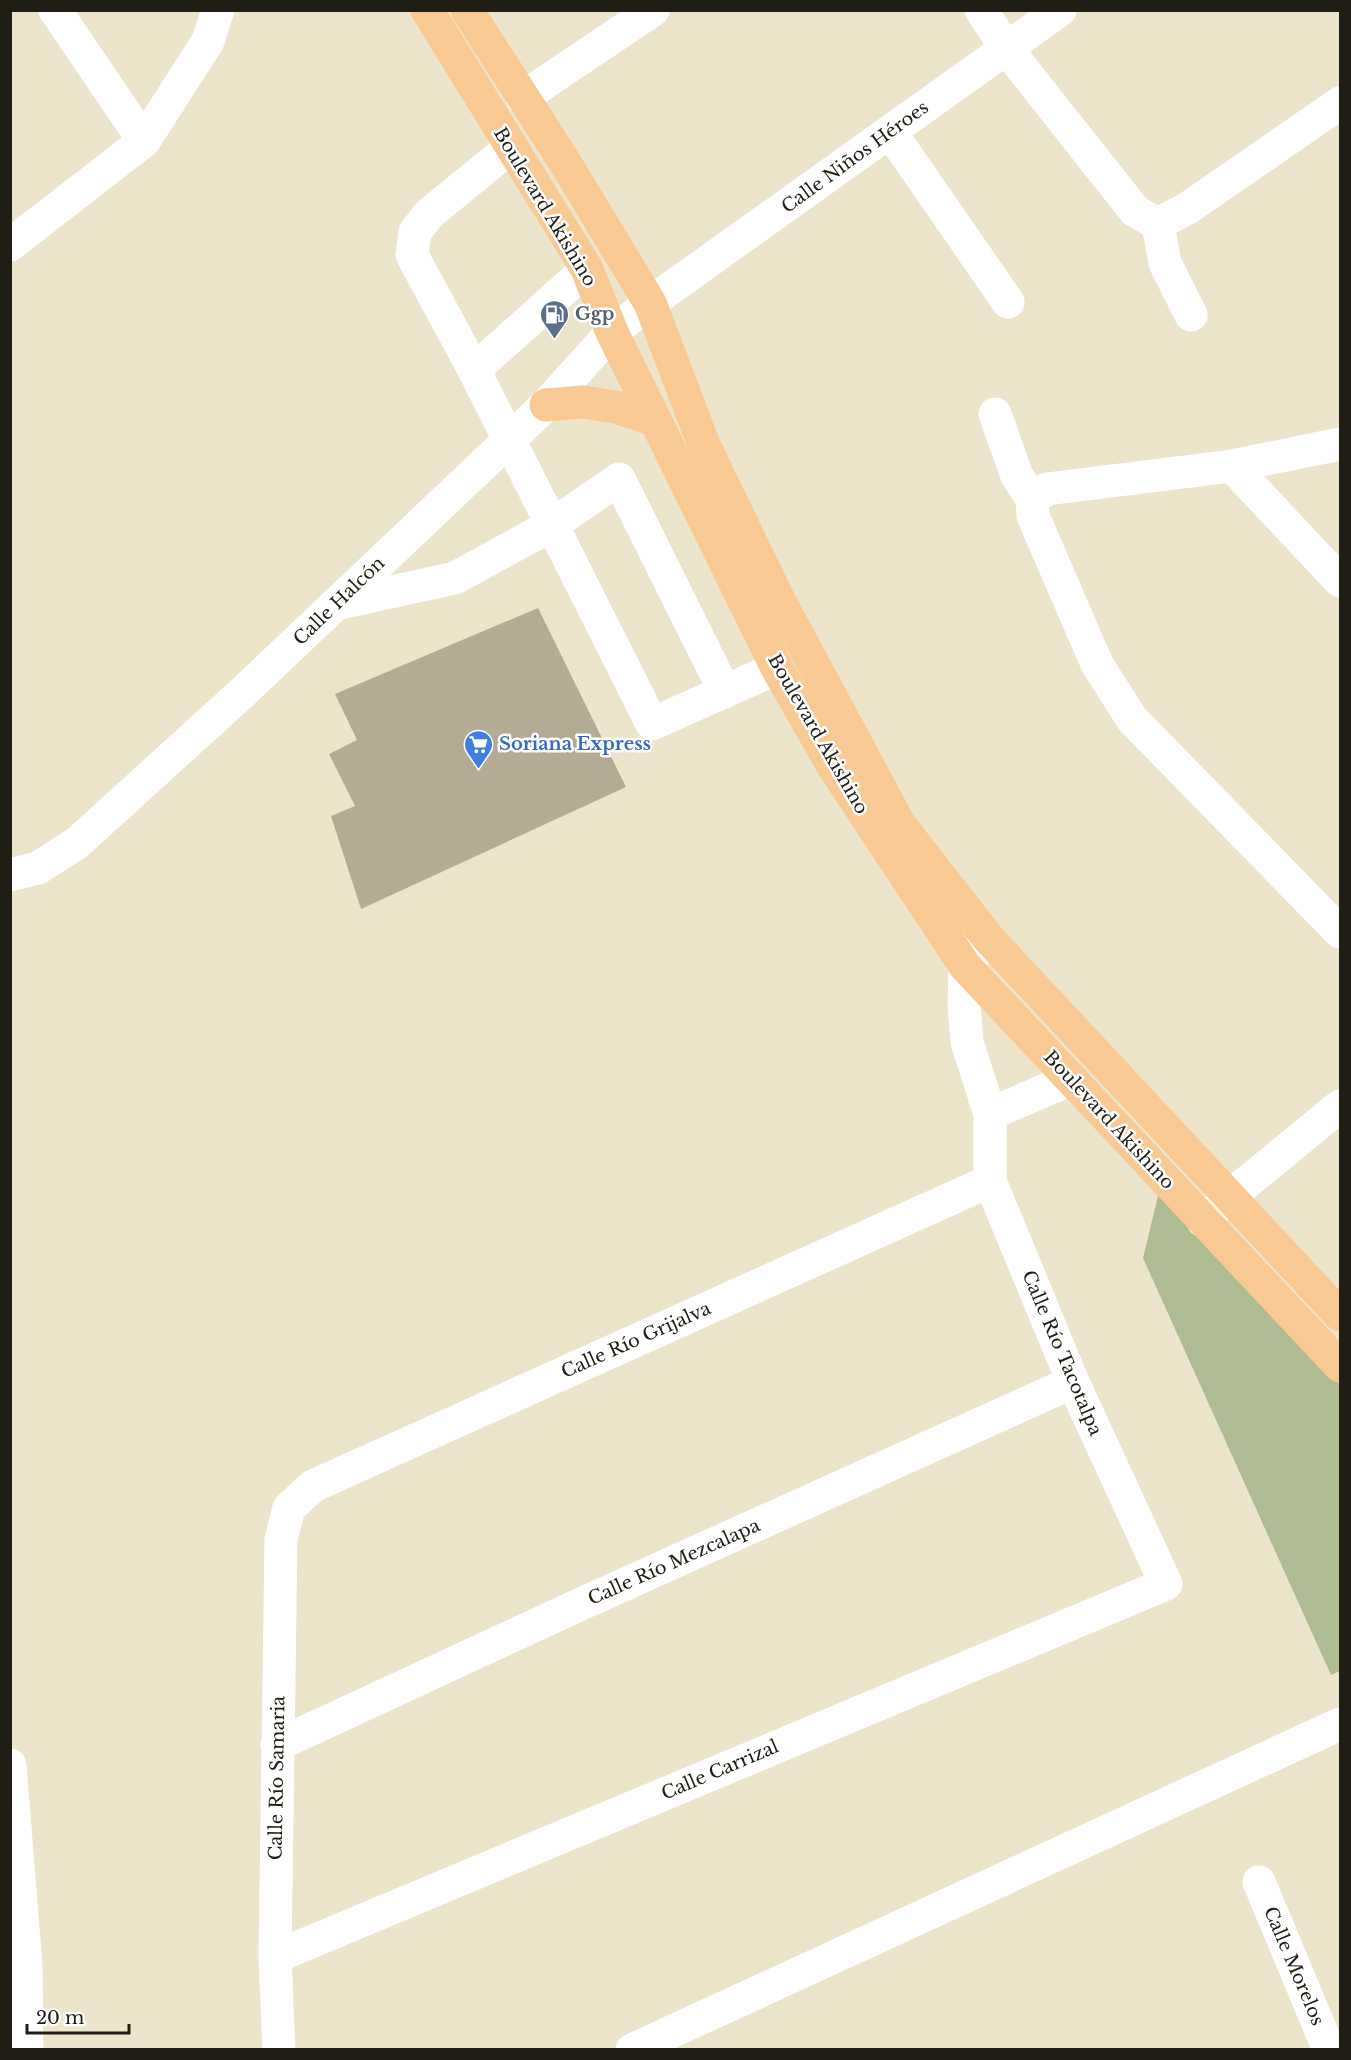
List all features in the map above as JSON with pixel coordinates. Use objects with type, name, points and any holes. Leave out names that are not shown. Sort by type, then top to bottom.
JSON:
[{"type":"main road","name":"Boulevard Akishino","points":[[427,10],[587,269],[612,332],[777,668],[834,768],[965,966],[1341,1366]]},
{"type":"main road","name":"Boulevard Akishino","points":[[467,10],[566,164],[650,303],[704,445],[778,598],[900,825],[989,939],[1341,1315]]},
{"type":"main road","points":[[546,405],[583,402],[616,407],[655,420]]},
{"type":"street","points":[[55,10],[144,141]]},
{"type":"street","points":[[10,245],[144,141],[208,41],[218,10]]},
{"type":"street","points":[[522,98],[653,10]]},
{"type":"street","points":[[981,10],[1006,48],[1135,211],[1158,224]]},
{"type":"street","name":"Calle Niños Héroes","points":[[650,303],[891,133],[1060,10]]},
{"type":"street","points":[[1158,224],[1188,208],[1341,103]]},
{"type":"street","points":[[891,133],[1008,302]]},
{"type":"street","points":[[511,147],[429,214],[415,232],[411,255],[509,438],[652,724],[777,668]]},
{"type":"street","points":[[1158,224],[1165,263],[1191,315]]},
{"type":"street","points":[[474,370],[587,269]]},
{"type":"street","name":"Calle Halcón","points":[[10,875],[38,868],[77,843],[242,693],[546,405],[612,332],[650,303]]},
{"type":"street","points":[[995,414],[1017,476],[1032,499],[1033,516],[1097,664],[1132,719],[1341,932]]},
{"type":"street","points":[[1032,499],[1047,489],[1232,466],[1341,444]]},
{"type":"street","points":[[1232,466],[1341,581]]},
{"type":"street","points":[[336,604],[455,579],[552,525],[619,479],[725,692]]},
{"type":"street","points":[[965,966],[989,939]]},
{"type":"street","name":"Calle Río Tacotalpa","points":[[965,966],[964,1006],[967,1042],[990,1114],[990,1181],[1073,1382],[1166,1584]]},
{"type":"street","points":[[990,1114],[1071,1079]]},
{"type":"street","points":[[1203,1221],[1341,1106]]},
{"type":"street","name":"Calle Río Grijalva","points":[[289,1508],[313,1486],[990,1181]]},
{"type":"street","name":"Calle Río Mezcalapa","points":[[277,1745],[581,1604],[1073,1382]]},
{"type":"street","name":"Calle Río Samaria","points":[[279,2049],[275,1957],[277,1745],[281,1539],[289,1508]]},
{"type":"street","name":"Calle Carrizal","points":[[275,1957],[1166,1584]]},
{"type":"street","points":[[632,2049],[1341,1724]]},
{"type":"street","points":[[10,1765],[18,1966],[27,2049]]},
{"type":"street","name":"Calle Morelos","points":[[1259,1882],[1329,2049]]},
{"type":"green space","points":[[1159,1192],[1340,1385],[1340,1671],[1331,1675],[1143,1258]]},
{"type":"building","name":"Soriana Express","points":[[538,608],[626,787],[361,909],[331,816],[355,806],[329,754],[357,740],[335,694]]},
{"type":"place","name":"Ggp","points":[[554,340]]},
{"type":"place","name":"Soriana Express","points":[[478,770]]}]
